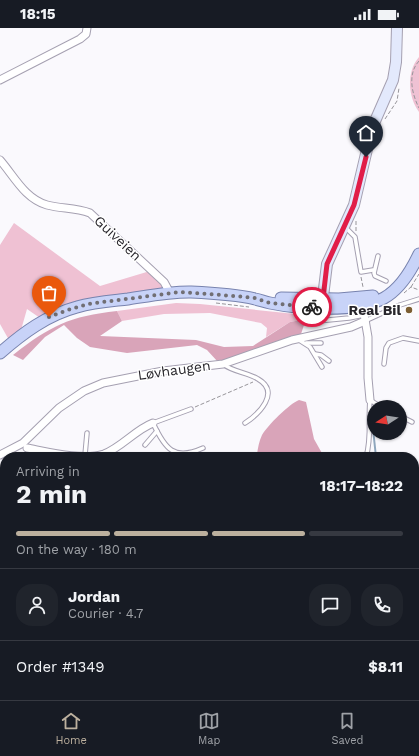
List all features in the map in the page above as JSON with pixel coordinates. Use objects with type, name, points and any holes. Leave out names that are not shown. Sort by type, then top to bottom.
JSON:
[{"type":"main road","points":[[322,303],[327,264],[358,191],[372,128],[393,80],[396,62],[397,28]]},
{"type":"main road","points":[[0,353],[25,332],[59,313],[88,304],[170,294],[205,293],[255,298],[284,305],[322,303],[363,306],[382,299],[395,289],[407,276],[419,254]]},
{"type":"street","points":[[0,80],[80,39],[86,34],[87,28]]},
{"type":"street","name":"Guiveien","points":[[0,160],[30,196],[39,202],[48,205],[78,208],[90,213],[164,282],[170,294]]},
{"type":"street","points":[[363,306],[368,336],[368,378],[370,400]]},
{"type":"street","name":"Løvhaugen","points":[[8,452],[25,446],[59,408],[84,391],[103,384],[163,371],[222,364],[298,339],[351,327],[363,306]]},
{"type":"street","points":[[107,452],[144,426],[153,423]]},
{"type":"street","points":[[27,452],[25,446],[56,452]]},
{"type":"lane","points":[[344,227],[355,237],[360,272],[373,270]]},
{"type":"lane","points":[[378,256],[373,270],[376,276],[386,281]]},
{"type":"lane","points":[[318,321],[349,318],[363,306],[400,305],[419,300]]},
{"type":"lane","points":[[384,364],[386,348],[389,343],[403,338],[419,341]]},
{"type":"lane","points":[[298,339],[305,343],[315,354],[322,367]]},
{"type":"lane","points":[[305,343],[321,343]]},
{"type":"lane","points":[[315,354],[321,355],[328,361]]},
{"type":"lane","points":[[222,364],[228,368],[259,379],[267,391],[267,399],[260,412],[245,423]]},
{"type":"lane","points":[[176,452],[168,448],[161,440],[153,423],[191,409]]},
{"type":"lane","points":[[407,420],[412,422]]},
{"type":"lane","points":[[145,445],[157,431]]},
{"type":"lane","points":[[85,452],[88,433]]},
{"type":"lane","points":[[367,452],[370,440]]},
{"type":"lane","points":[[191,452],[204,448]]},
{"type":"path","points":[[419,61],[414,68],[412,82],[413,92],[419,108]]},
{"type":"path","points":[[383,123],[397,101],[398,85]]},
{"type":"path","points":[[355,237],[356,219]]},
{"type":"path","points":[[360,272],[363,306]]},
{"type":"path","points":[[411,288],[419,274]]},
{"type":"path","points":[[191,409],[259,379]]},
{"type":"shaded area","points":[[419,57],[419,112],[415,106],[411,92],[410,77]]},
{"type":"shaded area","points":[[14,223],[100,286],[150,271],[166,289],[40,318],[27,309],[21,330],[9,340],[0,324],[0,245]]},
{"type":"shaded area","points":[[176,303],[200,304],[305,315],[306,319],[290,322],[266,337],[267,328],[261,323],[210,313],[164,314],[122,321],[117,311]]},
{"type":"shaded area","points":[[117,311],[122,321],[100,336],[196,340],[224,347],[253,346],[290,322],[306,319],[300,337],[218,362],[207,350],[197,345],[127,353],[90,347],[77,338],[64,325],[45,337],[23,360],[13,355],[38,337],[61,324],[73,319]]},
{"type":"shaded area","points":[[299,400],[306,402],[314,439],[321,452],[257,452],[261,437],[265,431],[284,410]]},
{"type":"waterway","points":[[374,440],[375,452]]},
{"type":"way so far","points":[[49,317],[78,306],[88,304],[180,292],[255,298],[270,303],[312,307]]},
{"type":"place","name":"Real Bil","points":[[409,310]]},
{"type":"route","points":[[312,307],[322,307],[327,264],[354,205],[360,186],[366,157]]}]
